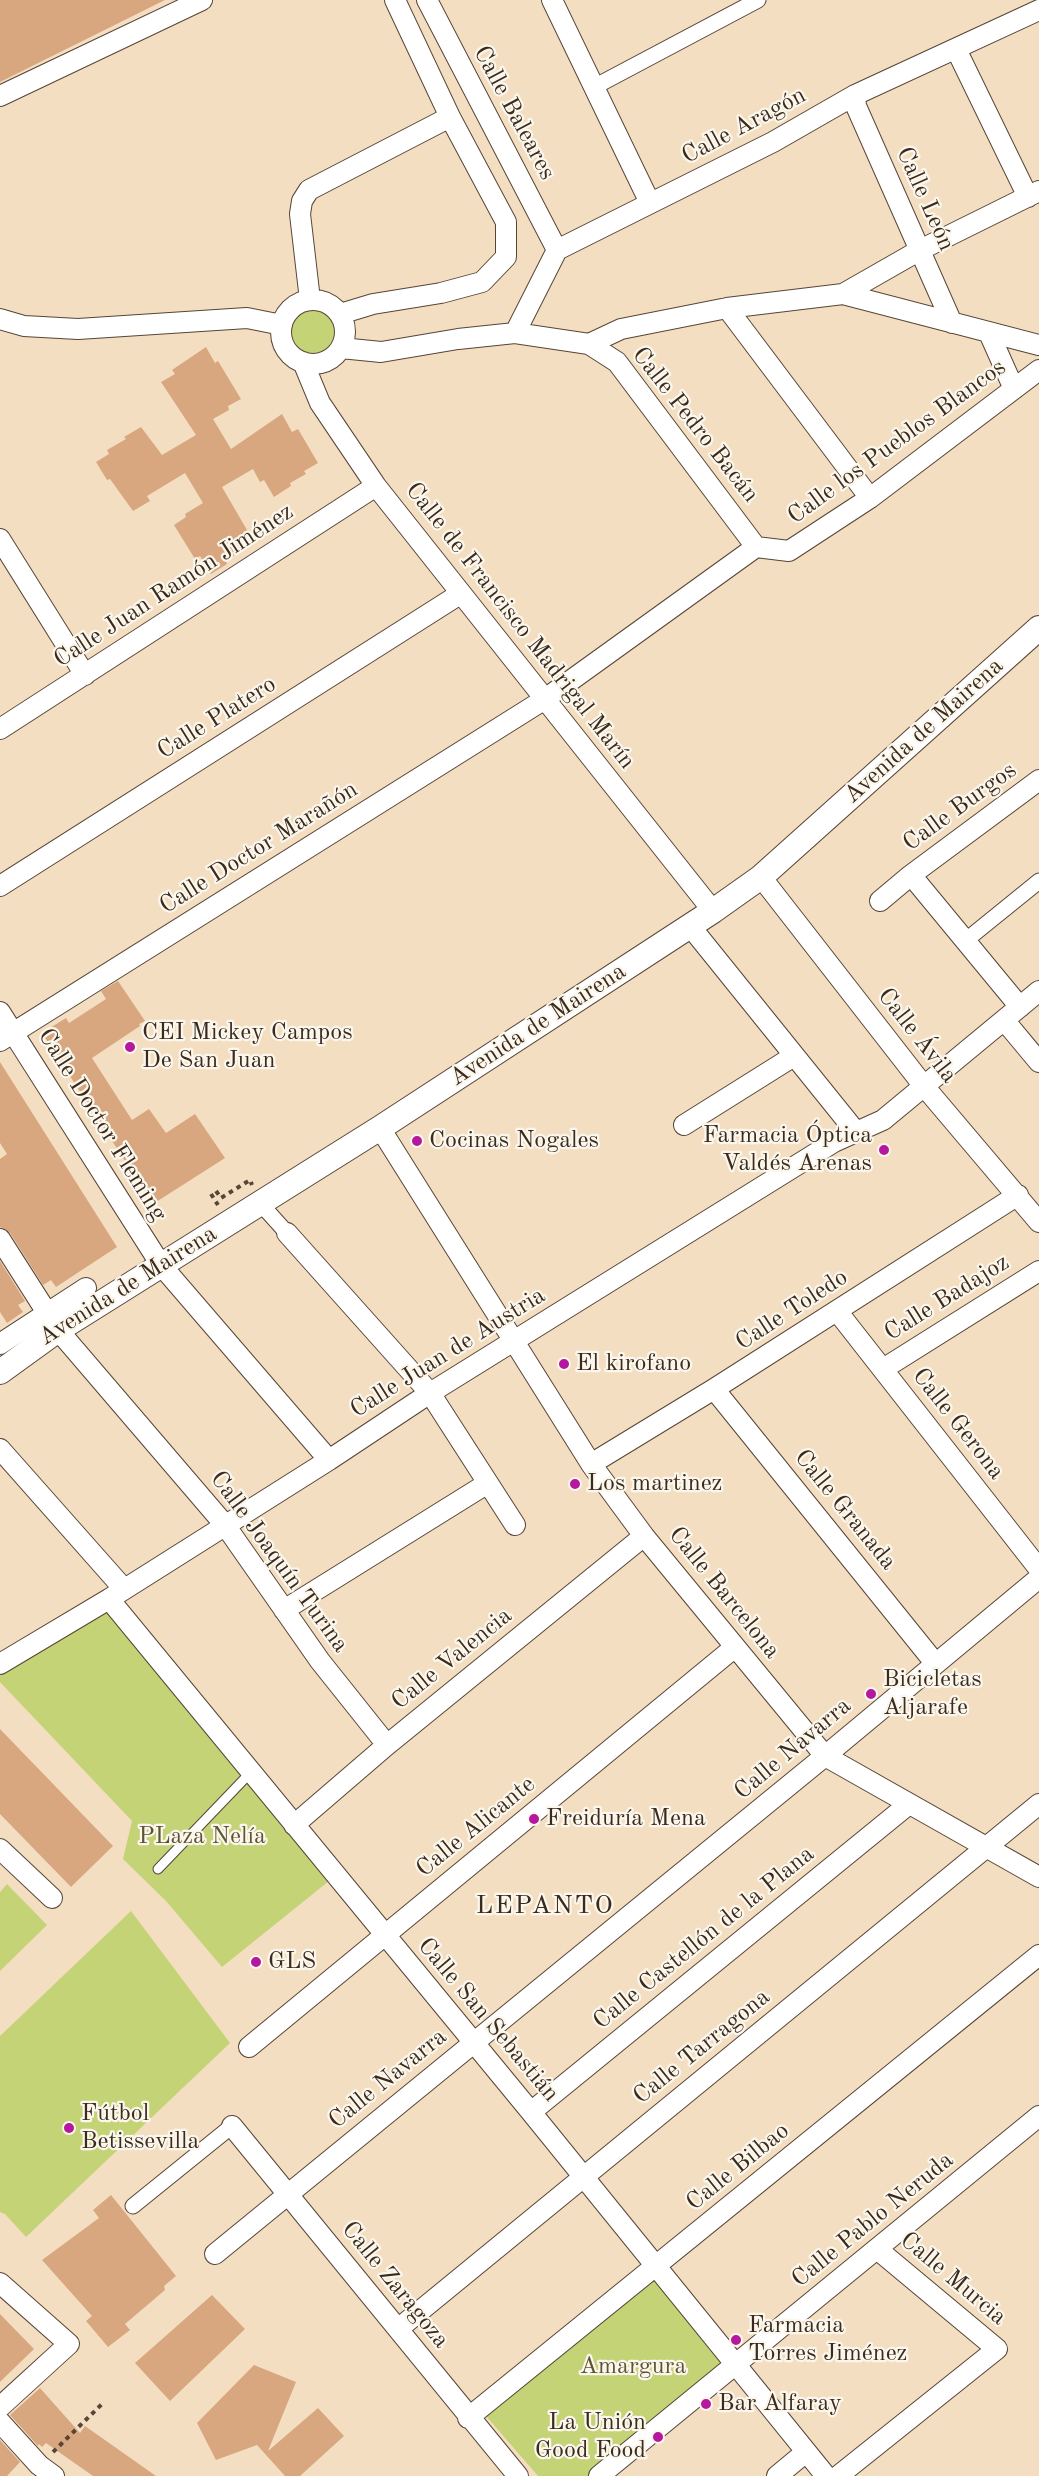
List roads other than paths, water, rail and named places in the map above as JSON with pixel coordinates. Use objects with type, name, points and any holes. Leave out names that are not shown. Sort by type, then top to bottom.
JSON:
[{"type":"street","points":[[0,96],[202,0]]},
{"type":"street","points":[[340,314],[373,304],[441,293],[483,282],[506,257],[506,222],[450,117],[395,0]]},
{"type":"street","name":"Calle Baleares","points":[[427,0],[557,250]]},
{"type":"street","points":[[552,0],[650,203]]},
{"type":"street","points":[[594,87],[758,0]]},
{"type":"street","name":"Calle Aragón","points":[[557,250],[773,142],[855,95],[1039,10]]},
{"type":"street","points":[[843,294],[920,250],[1033,194],[956,49]]},
{"type":"street","name":"Calle León","points":[[855,95],[856,106],[952,323]]},
{"type":"street","points":[[310,300],[300,214],[302,201],[309,190],[450,117]]},
{"type":"street","points":[[515,333],[557,250]]},
{"type":"street","points":[[589,344],[621,329],[727,308],[843,294],[1039,345]]},
{"type":"street","points":[[310,300],[327,303],[340,314],[346,331],[341,348],[336,355],[320,363],[303,362],[288,352],[281,334],[282,325],[292,308],[310,300]]},
{"type":"street","points":[[727,308],[870,498]]},
{"type":"street","points":[[0,319],[24,326],[78,329],[247,318],[282,325]]},
{"type":"street","name":"Calle Pedro Bacán","points":[[341,348],[381,352],[458,339],[515,333],[589,344],[617,362],[756,547]]},
{"type":"street","points":[[989,333],[1014,389]]},
{"type":"street","name":"Calle de Francisco Madrigal Marín","points":[[303,362],[320,403],[376,486],[713,911]]},
{"type":"street","name":"Calle los Pueblos Blancos","points":[[756,547],[789,551],[870,498],[1039,370]]},
{"type":"street","name":"Calle Juan Ramón Jiménez","points":[[0,729],[376,486]]},
{"type":"street","points":[[0,539],[85,675]]},
{"type":"street","points":[[545,699],[756,547]]},
{"type":"street","name":"Calle Platero","points":[[0,886],[460,594]]},
{"type":"street","name":"Avenida de Mairena","points":[[0,1372],[53,1321],[161,1266],[380,1128],[713,911],[761,877],[1039,628]]},
{"type":"street","name":"Calle Doctor Marañón","points":[[6,1037],[545,699]]},
{"type":"street","name":"Calle Burgos","points":[[880,901],[911,875],[1039,780]]},
{"type":"street","name":"Calle Burgos","points":[[911,875],[1020,1007]]},
{"type":"street","name":"Calle Ávila","points":[[761,877],[922,1085],[1039,1222]]},
{"type":"street","points":[[965,941],[1039,881]]},
{"type":"street","points":[[690,926],[856,1132]]},
{"type":"street","points":[[922,1085],[1039,991]]},
{"type":"street","name":"Calle Doctor Fleming","points":[[0,1012],[6,1037],[161,1266],[329,1460]]},
{"type":"street","points":[[1004,1020],[1039,1062]]},
{"type":"street","points":[[684,1125],[794,1056]]},
{"type":"street","name":"Calle Juan de Austria","points":[[0,1664],[116,1594],[329,1460],[430,1393],[834,1142],[883,1120],[922,1085]]},
{"type":"street","name":"Calle Barcelona","points":[[380,1128],[591,1464],[644,1536],[825,1756],[1039,1877]]},
{"type":"street","name":"Calle Toledo","points":[[591,1464],[714,1389],[1018,1195]]},
{"type":"street","points":[[260,1203],[430,1393],[515,1525]]},
{"type":"street","name":"Calle Joaquín Turina","points":[[0,1239],[53,1321],[225,1525],[320,1661],[387,1745]]},
{"type":"street","name":"Calle Badajoz","points":[[883,1369],[1039,1270]]},
{"type":"street","points":[[0,1344],[53,1321],[86,1288]]},
{"type":"street","name":"Calle Gerona","points":[[837,1311],[1039,1569]]},
{"type":"street","name":"Calle Granada","points":[[714,1389],[935,1663]]},
{"type":"street","name":"Calle San Sebastián","points":[[0,1449],[116,1594],[251,1772],[474,2042],[826,2476]]},
{"type":"street","points":[[284,1610],[488,1483]]},
{"type":"street","name":"Calle Valencia","points":[[294,1825],[387,1745],[644,1536]]},
{"type":"street","name":"Calle Navarra","points":[[215,2254],[825,1756],[1039,1578]]},
{"type":"street","name":"Calle Alicante","points":[[249,2046],[735,1647]]},
{"type":"street","name":"Calle Castellón de la Plana","points":[[531,2112],[909,1804]]},
{"type":"street","name":"Calle Tarragona","points":[[398,2329],[1039,1804]]},
{"type":"street","points":[[2,1854],[52,1898]]},
{"type":"street","name":"Calle Bilbao","points":[[468,2418],[1039,1955]]},
{"type":"street","name":"Calle Pablo Neruda","points":[[599,2476],[1039,2116]]},
{"type":"street","points":[[133,2206],[232,2126]]},
{"type":"street","name":"Calle Zaragoza","points":[[232,2126],[468,2418],[518,2476]]},
{"type":"street","name":"Calle Murcia","points":[[838,2476],[997,2349],[877,2249]]},
{"type":"street","points":[[0,2283],[69,2344],[0,2408]]},
{"type":"street","points":[[0,2422],[46,2471]]},
{"type":"street","points":[[777,2476],[806,2452]]},
{"type":"lane","points":[[158,1869],[251,1772]]},
{"type":"place","name":"CEI Mickey Campos De San Juan","points":[[130,1047]]},
{"type":"place","name":"Cocinas Nogales","points":[[417,1141]]},
{"type":"place","name":"Farmacia Óptica Valdés Arenas","points":[[884,1150]]},
{"type":"place","name":"El kirofano","points":[[564,1364]]},
{"type":"place","name":"Los martinez","points":[[575,1484]]},
{"type":"place","name":"Bicicletas Aljarafe","points":[[871,1694]]},
{"type":"place","name":"Freiduría Mena","points":[[534,1819]]},
{"type":"place","name":"GLS","points":[[256,1962]]},
{"type":"place","name":"Fútbol Betissevilla","points":[[69,2128]]},
{"type":"place","name":"Farmacia Torres Jiménez","points":[[736,2340]]},
{"type":"place","name":"Bar Alfaray","points":[[706,2404]]},
{"type":"place","name":"La Unión Good Food","points":[[658,2437]]},
{"type":"district","name":"LEPANTO","points":[[545,1906]]},
{"type":"park label","name":"PLaza Nelía","points":[[202,1837]]},
{"type":"park label","name":"Amargura","points":[[633,2367]]}]
